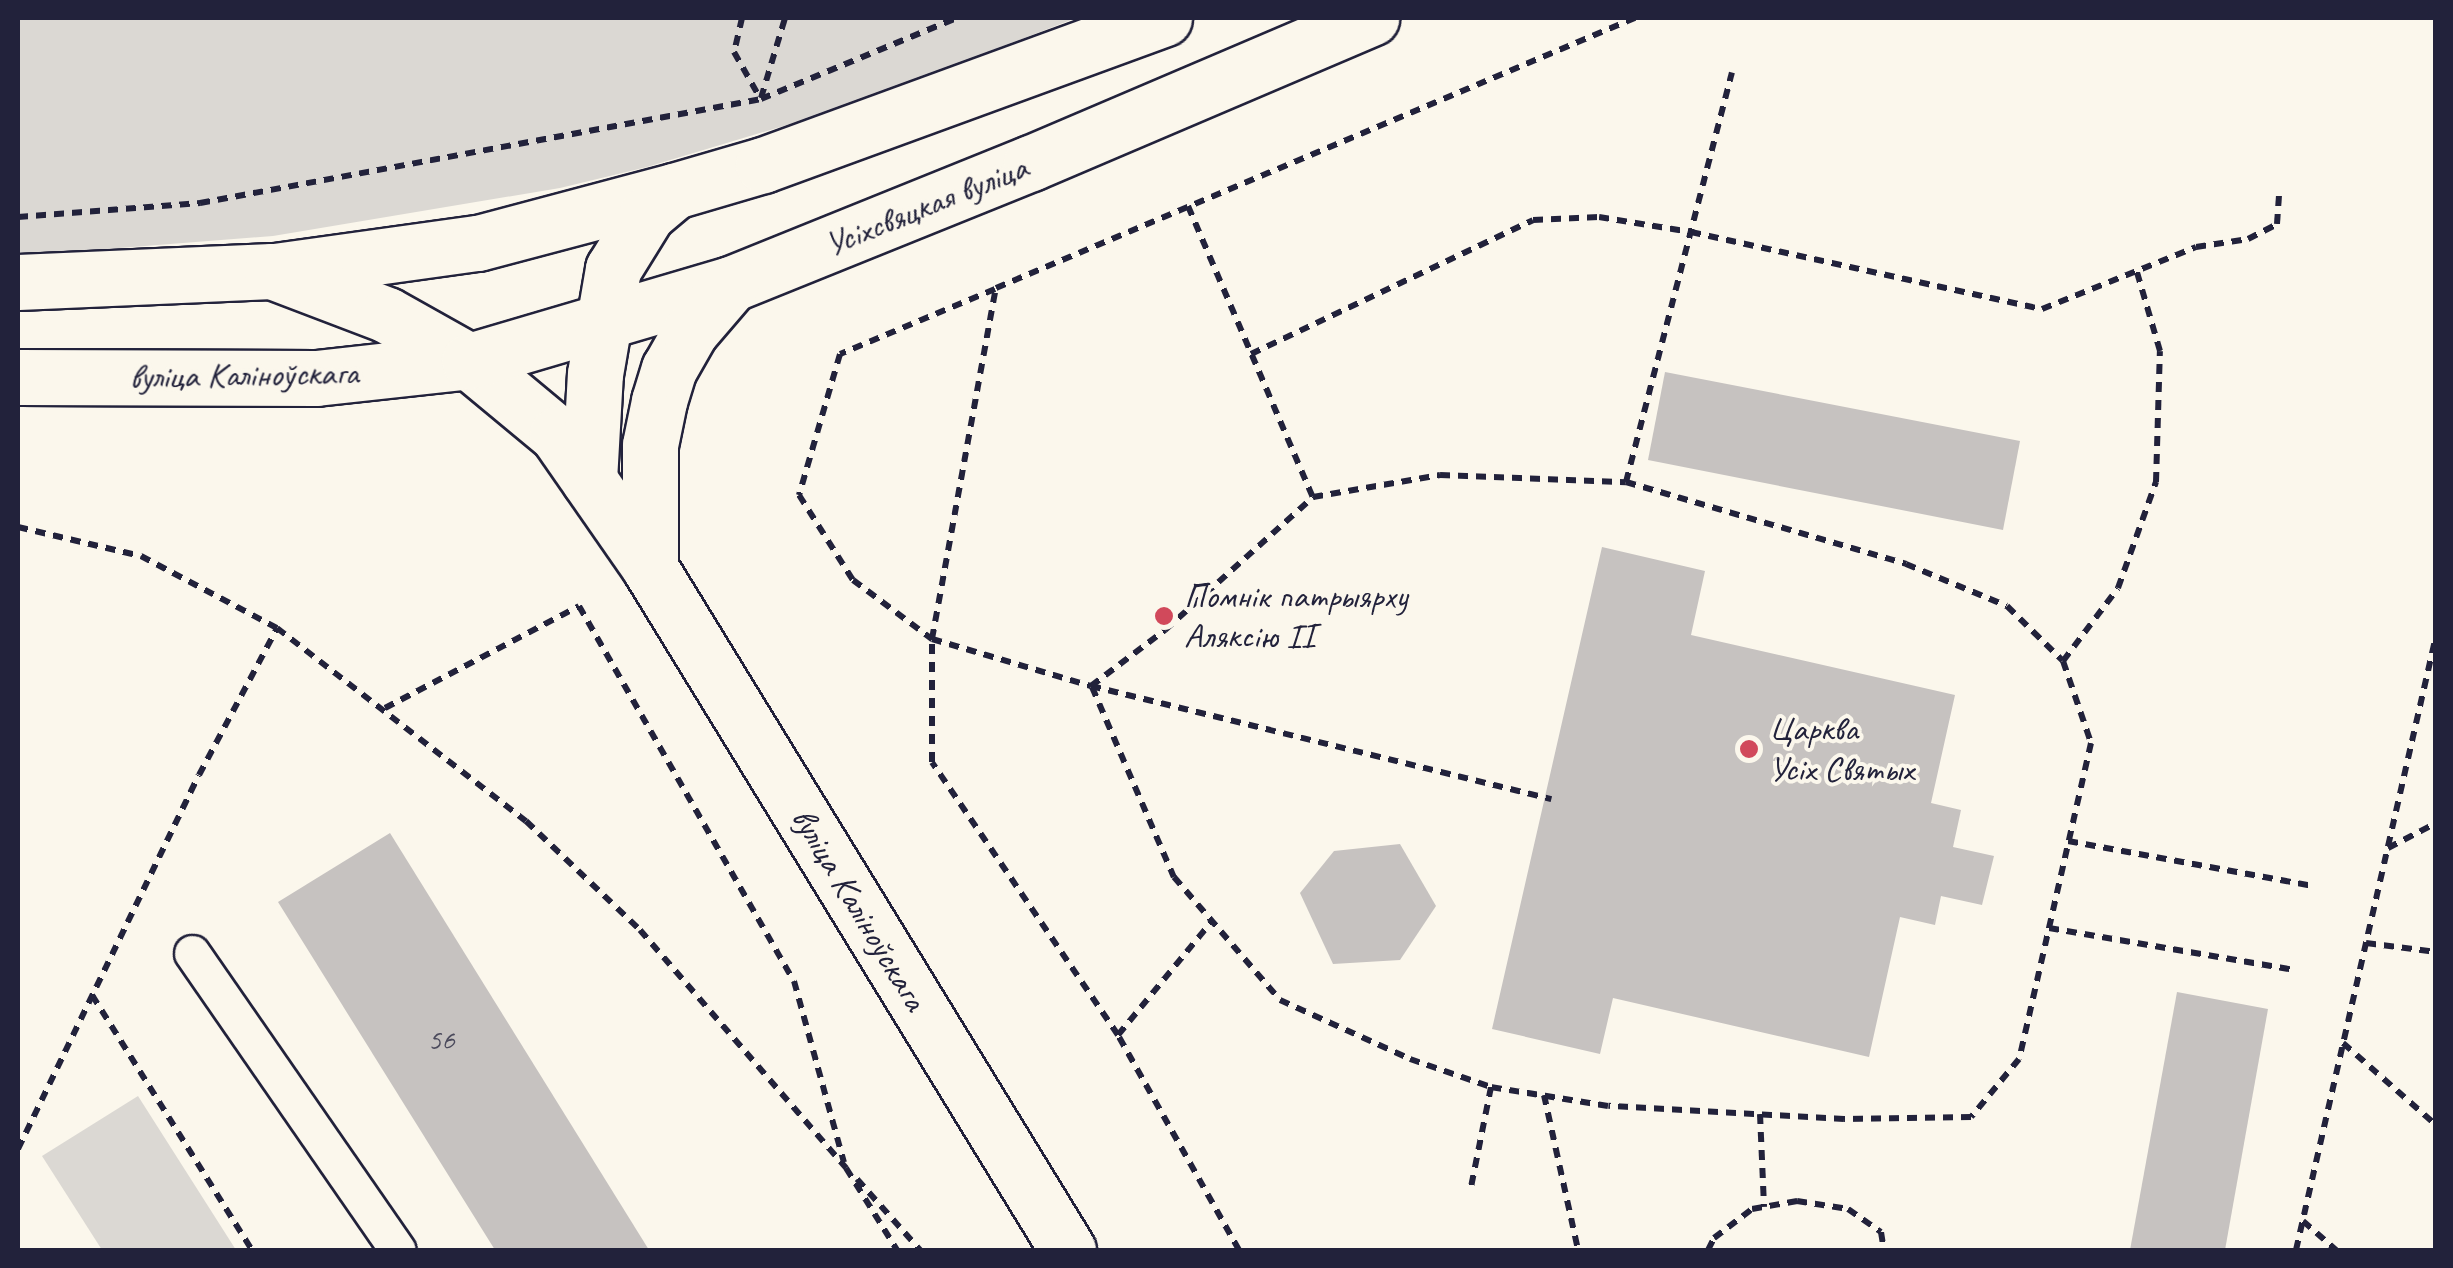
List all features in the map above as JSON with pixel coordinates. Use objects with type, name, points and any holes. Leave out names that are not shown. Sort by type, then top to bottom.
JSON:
[{"type":"main road","points":[[272,271],[478,242],[674,191],[763,165],[1164,18]]},
{"type":"main road","name":"Усіхсвяцкая вуліца","points":[[469,361],[731,284],[1032,163],[1370,18]]},
{"type":"main road","points":[[589,480],[595,374],[614,269],[626,242],[647,214],[674,191]]},
{"type":"main road","name":"вуліца Каліноўскага","points":[[18,282],[272,271],[387,315],[469,361],[557,434],[650,568],[1068,1250]]},
{"type":"main road","points":[[650,568],[649,460],[659,401],[669,369],[690,332],[731,284]]},
{"type":"main road","name":"вуліца Каліноўскага","points":[[18,377],[316,378],[469,361]]},
{"type":"lane","points":[[192,953],[398,1250]]},
{"type":"path","points":[[742,18],[734,52],[761,98]]},
{"type":"path","points":[[761,98],[785,18]]},
{"type":"path","points":[[18,217],[200,203],[761,98],[958,18]]},
{"type":"path","points":[[1551,798],[1091,686],[932,639],[852,580],[799,495],[840,354],[1635,18]]},
{"type":"path","points":[[1626,482],[1732,72]]},
{"type":"path","points":[[1251,354],[1533,220],[1599,217],[1691,232],[2042,309],[2196,247],[2248,239],[2276,224],[2279,192]]},
{"type":"path","points":[[1188,206],[1312,497]]},
{"type":"path","points":[[2063,661],[2118,588],[2156,482],[2160,350],[2136,269]]},
{"type":"path","points":[[996,288],[932,639],[932,762],[1118,1035],[1239,1250]]},
{"type":"path","points":[[1440,475],[1626,482],[1906,564],[2007,606],[2063,661],[2091,743],[2019,1059],[1970,1117],[1844,1119],[1608,1106],[1491,1087],[1410,1059],[1280,1000],[1174,878],[1091,686],[1165,630],[1312,497],[1440,475]]},
{"type":"path","points":[[18,527],[141,556],[277,628],[526,821],[640,930],[846,1168],[912,1236],[920,1250]]},
{"type":"path","points":[[385,708],[579,606],[794,980],[846,1168],[894,1248]]},
{"type":"path","points":[[18,1149],[91,994],[277,628]]},
{"type":"path","points":[[2296,1250],[2436,636]]},
{"type":"path","points":[[2387,848],[2436,822]]},
{"type":"path","points":[[2068,841],[2314,886]]},
{"type":"path","points":[[1118,1035],[1212,922]]},
{"type":"path","points":[[2049,928],[2295,970]]},
{"type":"path","points":[[2366,944],[2436,952]]},
{"type":"path","points":[[91,994],[252,1250]]},
{"type":"path","points":[[2343,1043],[2436,1125]]},
{"type":"path","points":[[1470,1192],[1491,1087]]},
{"type":"path","points":[[1544,1095],[1578,1250]]},
{"type":"path","points":[[1760,1114],[1764,1208]]},
{"type":"path","points":[[1708,1250],[1714,1238],[1752,1209],[1797,1201],[1848,1209],[1881,1232],[1884,1250]]},
{"type":"path","points":[[2302,1220],[2336,1250]]},
{"type":"shaded area","points":[[18,18],[1076,18],[840,109],[647,167],[560,188],[273,236],[18,256]]},
{"type":"shaded area","points":[[138,1096],[236,1250],[102,1250],[42,1156]]},
{"type":"building","points":[[1665,372],[2020,441],[2003,530],[1648,460]]},
{"type":"building","name":"Царква Усіх Святых","points":[[1602,547],[1705,571],[1691,635],[1955,695],[1931,803],[1961,810],[1953,847],[1994,856],[1982,905],[1941,896],[1935,925],[1900,917],[1869,1057],[1613,998],[1600,1054],[1492,1029]]},
{"type":"building","points":[[390,833],[649,1250],[495,1250],[278,902]]},
{"type":"building","points":[[1400,844],[1436,906],[1400,960],[1333,964],[1300,893],[1334,851]]},
{"type":"building","points":[[2177,992],[2268,1009],[2225,1250],[2130,1250]]},
{"type":"place","name":"Помнік патрыярху Аляксію II","points":[[1164,616]]},
{"type":"place","name":"Царква Усіх Святых","points":[[1749,749]]}]
